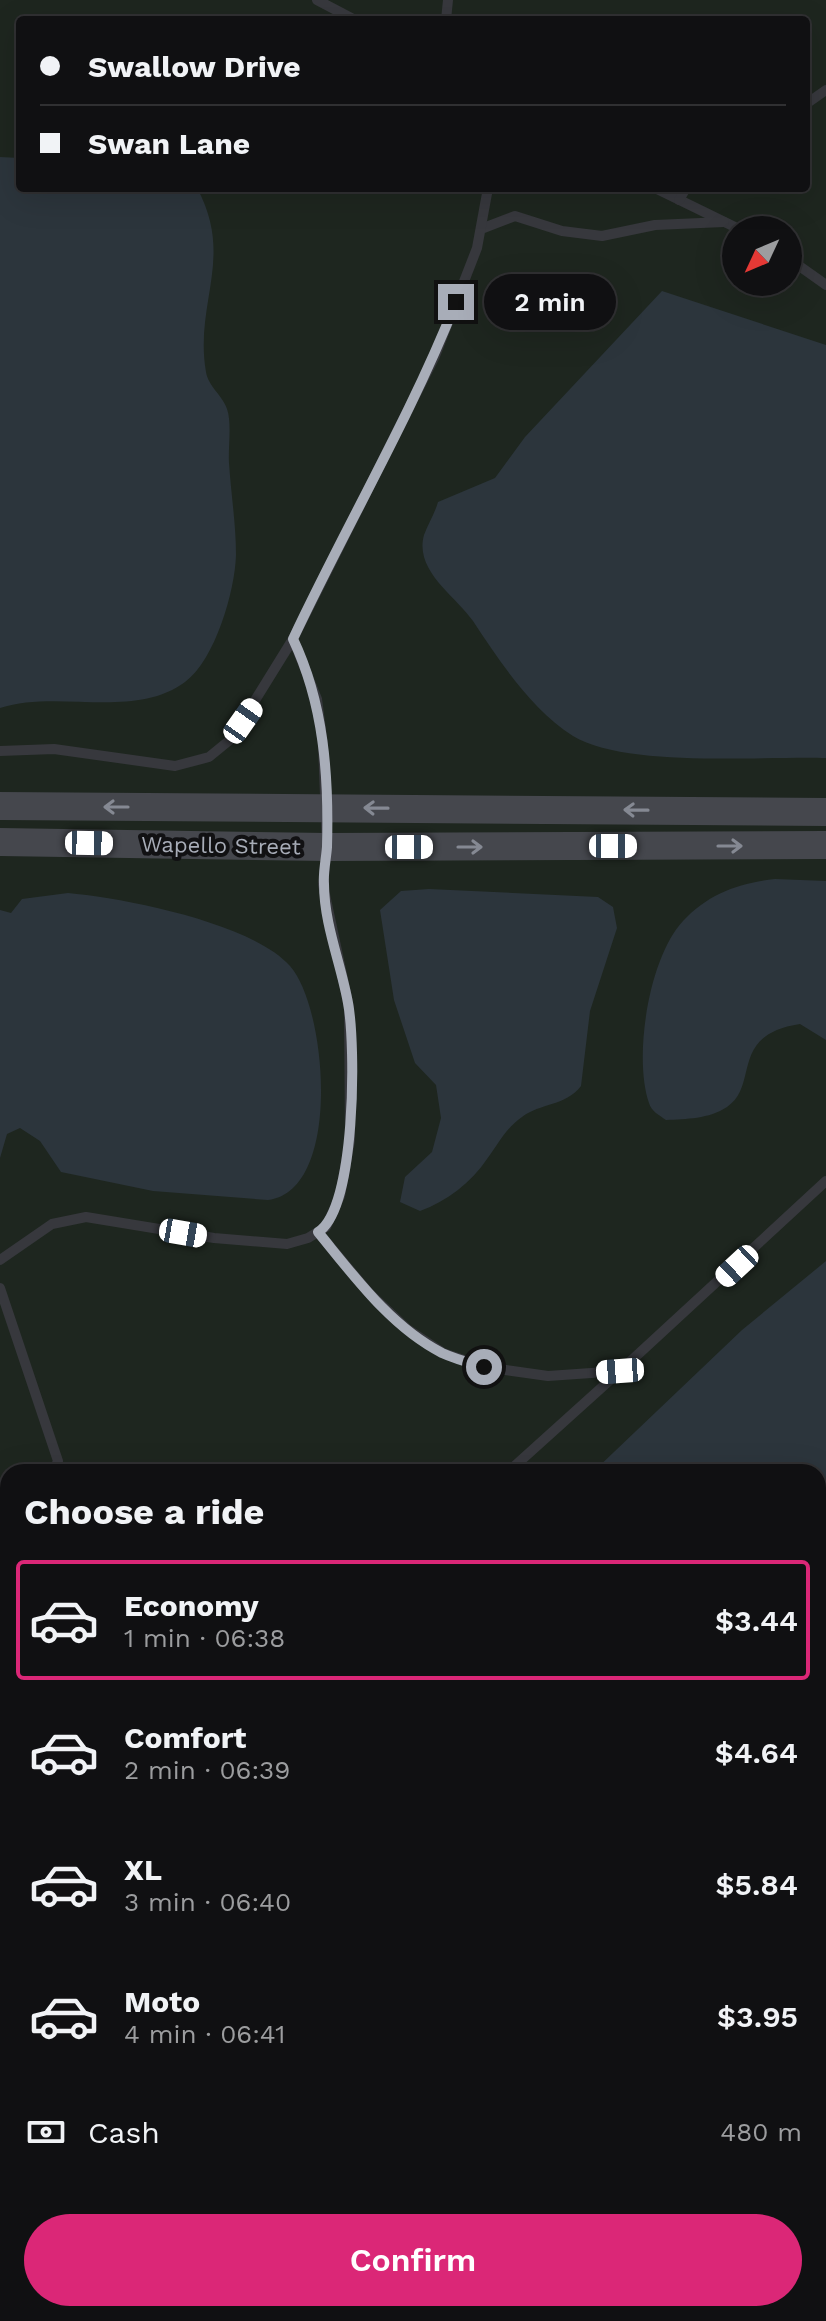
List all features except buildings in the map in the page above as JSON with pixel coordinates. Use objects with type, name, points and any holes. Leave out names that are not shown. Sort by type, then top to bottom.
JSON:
[{"type":"main road","name":"Wapello Street","points":[[0,806],[826,812]]},
{"type":"main road","name":"Wapello Street","points":[[0,842],[327,847],[826,845]]},
{"type":"lane","points":[[317,0],[347,16]]},
{"type":"lane","points":[[0,751],[54,749],[175,766],[209,757],[231,739],[293,639],[344,530],[435,356],[481,229],[487,192]]},
{"type":"lane","points":[[663,192],[722,221]]},
{"type":"lane","points":[[679,200],[684,192]]},
{"type":"lane","points":[[481,229],[515,216],[562,231],[602,236],[655,225],[722,222]]},
{"type":"lane","points":[[802,268],[826,285]]},
{"type":"lane","points":[[0,1260],[52,1224],[86,1217],[214,1238],[287,1244],[326,1227],[340,1196],[350,1140],[349,1007],[323,885],[327,847],[323,745],[317,699],[293,639]]},
{"type":"lane","points":[[517,1464],[826,1181]]},
{"type":"lane","points":[[318,1232],[369,1293],[407,1329],[443,1353],[484,1367],[548,1376],[620,1371]]},
{"type":"lane","points":[[0,1288],[59,1464]]},
{"type":"shaded area","points":[[0,0],[826,0],[826,1464],[0,1464]]},
{"type":"shaded area","points":[[0,157],[16,158],[16,192],[199,192],[208,213],[213,237],[205,324],[206,372],[228,415],[236,543],[232,587],[221,624],[196,672],[165,693],[119,702],[46,701],[0,708]]},
{"type":"shaded area","points":[[662,291],[826,345],[826,758],[659,756],[626,753],[596,746],[573,736],[543,712],[517,684],[473,621],[438,582],[425,560],[424,535],[438,502],[495,478],[525,437]]},
{"type":"shaded area","points":[[775,879],[826,881],[826,1040],[800,1024],[778,1030],[754,1049],[737,1098],[727,1107],[705,1116],[666,1120],[650,1106],[644,1083],[643,1060],[647,1008],[661,958],[683,921],[703,904],[737,887]]},
{"type":"shaded area","points":[[429,889],[598,897],[613,907],[617,928],[590,1011],[581,1086],[568,1097],[522,1117],[466,1183],[440,1202],[420,1211],[400,1202],[405,1177],[432,1152],[441,1118],[436,1085],[415,1063],[394,1000],[380,910],[401,891]]},
{"type":"shaded area","points":[[68,893],[121,900],[218,925],[272,951],[290,966],[303,987],[313,1019],[321,1095],[318,1133],[308,1165],[292,1189],[268,1200],[153,1191],[61,1172],[40,1141],[20,1128],[7,1134],[0,1158],[0,910],[11,913],[22,899]]},
{"type":"shaded area","points":[[826,1261],[826,1464],[601,1464],[742,1330]]},
{"type":"route","points":[[456,302],[435,356],[398,432],[344,530],[293,639],[308,670],[317,699],[323,745],[327,847],[323,885],[349,1007],[350,1140],[340,1196],[326,1227],[318,1232],[369,1293],[407,1329],[443,1353],[484,1367]]}]
